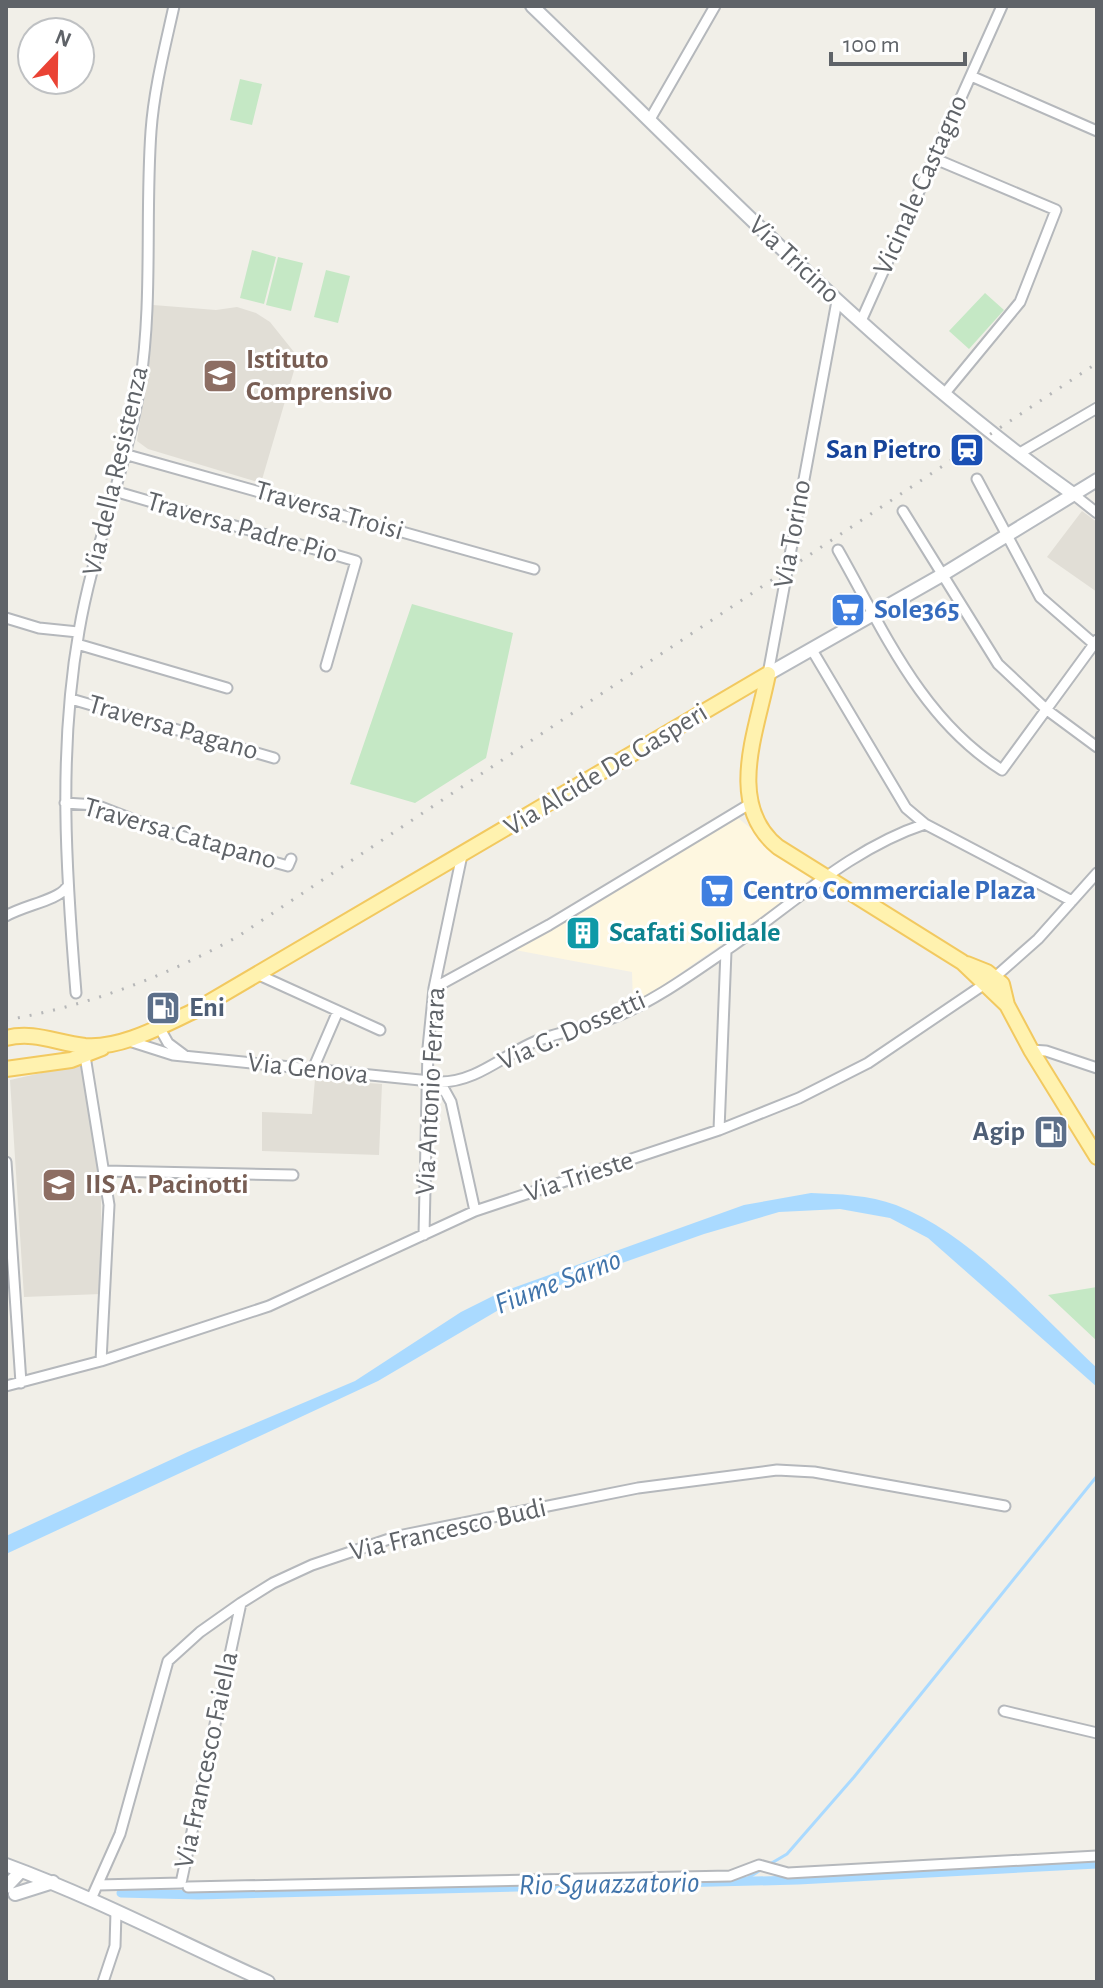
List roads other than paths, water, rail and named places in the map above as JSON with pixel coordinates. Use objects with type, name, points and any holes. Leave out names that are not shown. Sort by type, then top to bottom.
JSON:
[{"type":"main road","points":[[768,674],[747,785],[748,805],[758,827],[773,843],[990,980],[1097,1157]]},
{"type":"main road","name":"Via Alcide De Gasperi","points":[[6,1069],[85,1056],[108,1044],[159,1027],[259,975],[768,674]]},
{"type":"main road","points":[[42,1064],[57,1050],[46,1036]]},
{"type":"main road","name":"Via Alcide De Gasperi","points":[[6,1038],[46,1036],[73,1044],[108,1044]]},
{"type":"street","name":"Via della Resistenza","points":[[76,993],[66,888],[65,803],[71,699],[78,632],[140,384],[150,236],[151,130],[174,6]]},
{"type":"street","name":"Via Tricino","points":[[532,6],[837,301],[1018,454],[1073,494]]},
{"type":"street","points":[[649,121],[715,6]]},
{"type":"street","name":"Vicinale Castagno","points":[[861,321],[1002,6]]},
{"type":"street","points":[[971,76],[1097,131]]},
{"type":"street","points":[[933,158],[1056,210],[1020,302],[945,393]]},
{"type":"street","name":"Via Torino","points":[[768,674],[837,301]]},
{"type":"street","points":[[1018,454],[1097,408]]},
{"type":"street","name":"Traversa Troisi","points":[[124,454],[534,569]]},
{"type":"street","points":[[838,550],[907,673],[938,715],[968,749],[1002,770],[1096,642],[1040,597],[977,479]]},
{"type":"street","name":"Via Alcide De Gasperi","points":[[768,674],[942,575],[1097,480]]},
{"type":"street","name":"Traversa Padre Pio","points":[[114,491],[356,561],[326,666]]},
{"type":"street","points":[[1073,494],[1097,513]]},
{"type":"street","points":[[903,511],[998,664],[1047,710],[1097,747]]},
{"type":"street","points":[[6,618],[39,628],[78,632]]},
{"type":"street","points":[[77,644],[227,688]]},
{"type":"street","points":[[812,650],[906,808],[925,824],[1072,901]]},
{"type":"street","name":"Traversa Pagano","points":[[71,699],[274,758]]},
{"type":"street","name":"Traversa Catapano","points":[[65,803],[96,805],[163,831],[288,866],[291,859]]},
{"type":"street","points":[[434,988],[549,925],[748,805]]},
{"type":"street","points":[[900,832],[906,808]]},
{"type":"street","name":"Via G. Dossetti","points":[[428,1080],[464,1080],[537,1041],[624,1013],[726,951],[825,876],[900,832],[925,824]]},
{"type":"street","name":"Via Antonio Ferrara","points":[[424,1235],[434,988],[462,855]]},
{"type":"street","name":"Via Trieste","points":[[6,1386],[101,1361],[269,1306],[475,1211],[719,1130],[799,1098],[868,1063],[990,980],[1038,939],[1097,873]]},
{"type":"street","points":[[6,916],[31,903],[60,895],[66,888]]},
{"type":"street","points":[[719,1130],[726,951]]},
{"type":"street","points":[[259,975],[380,1030]]},
{"type":"street","points":[[313,1069],[338,1011]]},
{"type":"street","points":[[159,1027],[168,1043],[187,1057]]},
{"type":"street","name":"Via Genova","points":[[124,1040],[187,1057],[428,1080]]},
{"type":"street","points":[[1031,1050],[1046,1051],[1097,1068]]},
{"type":"street","points":[[85,1056],[105,1171],[109,1235],[101,1361]]},
{"type":"street","points":[[451,1102],[464,1080]]},
{"type":"street","points":[[440,1082],[451,1102],[475,1211]]},
{"type":"street","points":[[6,1162],[21,1383]]},
{"type":"street","points":[[105,1171],[293,1175]]},
{"type":"street","name":"Via Francesco Budi","points":[[91,1899],[120,1834],[168,1661],[200,1632],[241,1603],[273,1583],[312,1565],[390,1538],[638,1488],[747,1473],[814,1472],[1005,1506]]},
{"type":"street","name":"Via Francesco Faiella","points":[[98,1885],[181,1883],[241,1603]]},
{"type":"street","points":[[1004,1711],[1097,1733]]},
{"type":"street","points":[[188,1887],[730,1876],[759,1865],[788,1873],[1097,1856]]},
{"type":"street","points":[[6,1865],[53,1882],[268,1982]]},
{"type":"street","points":[[9,1895],[21,1871]]},
{"type":"street","points":[[9,1895],[53,1882]]},
{"type":"street","points":[[103,1982],[115,1946],[116,1912]]},
{"type":"water","name":"Fiume Sarno","points":[[811,1193],[854,1196],[896,1205],[951,1235],[1003,1277],[1097,1368],[1097,1387],[928,1238],[890,1218],[840,1209],[779,1212],[704,1234],[512,1302],[378,1381],[6,1554],[6,1536],[192,1450],[355,1381],[461,1312],[499,1293],[744,1205]]},
{"type":"waterway","points":[[770,1864],[787,1854],[854,1777],[1097,1476]]},
{"type":"waterway","name":"Rio Sguazzatorio","points":[[121,1893],[198,1895],[798,1880],[1097,1864]]},
{"type":"waterway","points":[[743,1881],[764,1868]]},
{"type":"railway","points":[[6,1020],[66,1007],[125,988],[182,965],[237,937],[1097,363]]},
{"type":"place","name":"Istituto Comprensivo","points":[[220,376]]},
{"type":"place","name":"San Pietro","points":[[967,450]]},
{"type":"place","name":"Sole365","points":[[848,610]]},
{"type":"place","name":"Centro Commerciale Plaza","points":[[717,891]]},
{"type":"place","name":"Scafati Solidale","points":[[583,933]]},
{"type":"place","name":"Eni","points":[[163,1008]]},
{"type":"place","name":"Agip","points":[[1051,1132]]},
{"type":"place","name":"IIS A. Pacinotti","points":[[59,1185]]}]
